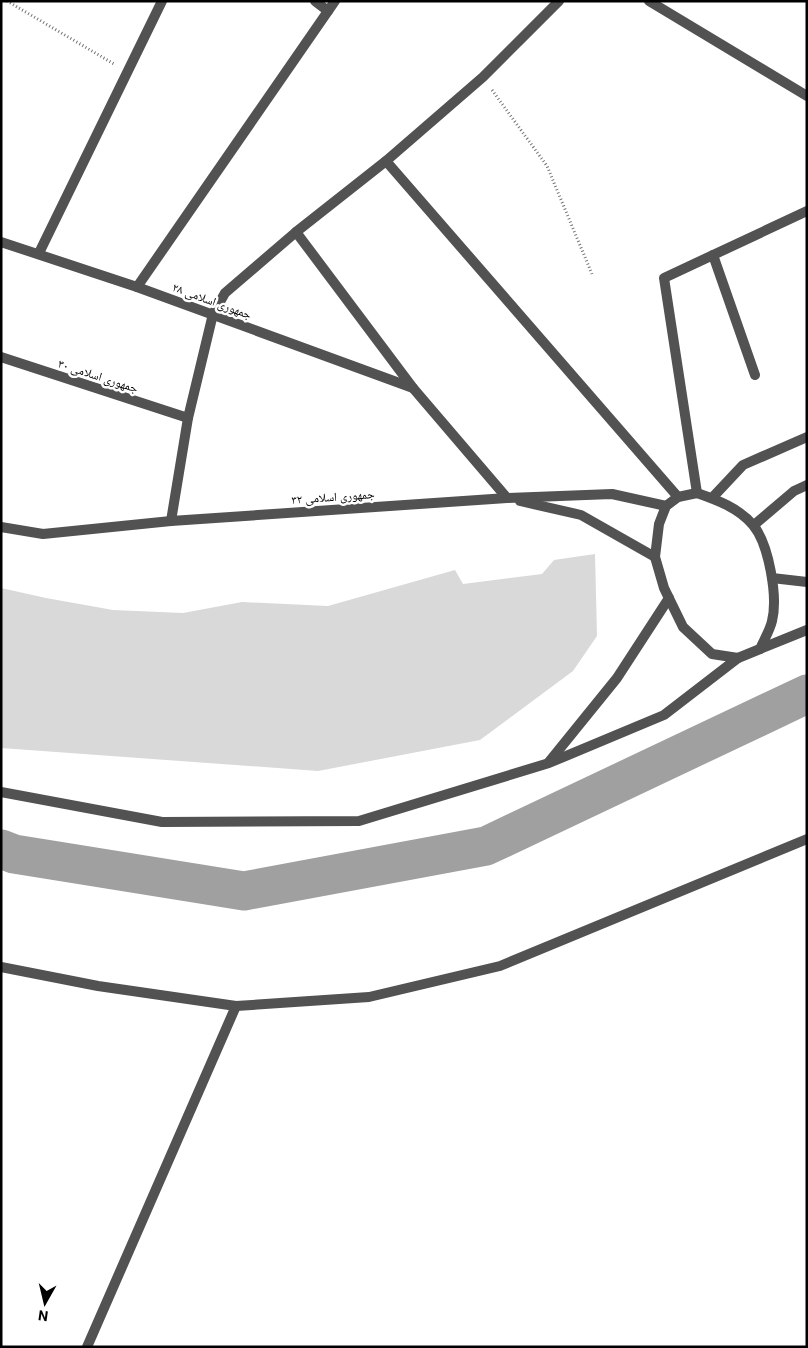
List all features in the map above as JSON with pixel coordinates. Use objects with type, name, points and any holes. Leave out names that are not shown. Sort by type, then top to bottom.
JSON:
[{"type":"street","points":[[38,253],[162,1]]},
{"type":"street","points":[[315,1],[328,11]]},
{"type":"street","points":[[137,286],[335,1]]},
{"type":"street","points":[[171,521],[188,418],[213,314],[225,293],[296,232],[386,161],[483,77],[559,1]]},
{"type":"street","points":[[649,1],[807,96]]},
{"type":"street","points":[[386,161],[678,497]]},
{"type":"street","points":[[697,493],[664,278],[807,211]]},
{"type":"street","points":[[296,232],[413,388],[507,498],[581,515],[655,557]]},
{"type":"street","name":"جمهوری اسلامی ۲۸","points":[[1,242],[137,286],[413,388]]},
{"type":"street","points":[[713,255],[755,375]]},
{"type":"street","name":"جمهوری اسلامی ۳۰","points":[[1,357],[188,418]]},
{"type":"street","points":[[712,498],[743,466],[807,437]]},
{"type":"street","points":[[754,525],[794,491],[807,485]]},
{"type":"street","points":[[738,658],[712,654],[683,627],[658,570],[655,557],[659,524],[666,506],[678,497],[697,493],[712,498],[737,510],[754,525],[768,555],[774,600],[772,621],[760,649]]},
{"type":"street","name":"جمهوری اسلامی ۳۲","points":[[1,527],[43,534],[171,521],[507,498],[612,494],[666,506]]},
{"type":"street","points":[[772,578],[807,582]]},
{"type":"street","points":[[548,763],[618,678],[669,598]]},
{"type":"street","points":[[1,792],[162,822],[359,821],[548,763],[664,715],[738,658],[807,630]]},
{"type":"street","points":[[1,968],[98,986],[236,1006],[369,996],[500,966],[807,839]]},
{"type":"street","points":[[87,1347],[236,1006]]},
{"type":"path","points":[[7,1],[127,72]]},
{"type":"path","points":[[483,77],[548,166],[592,274]]},
{"type":"shaded area","points":[[595,554],[597,636],[573,671],[480,740],[318,771],[1,748],[1,588],[113,610],[183,613],[242,602],[328,606],[455,570],[463,584],[542,574],[554,560]]},
{"type":"waterway","points":[[1,849],[14,854],[244,891],[486,846],[807,694]]}]
